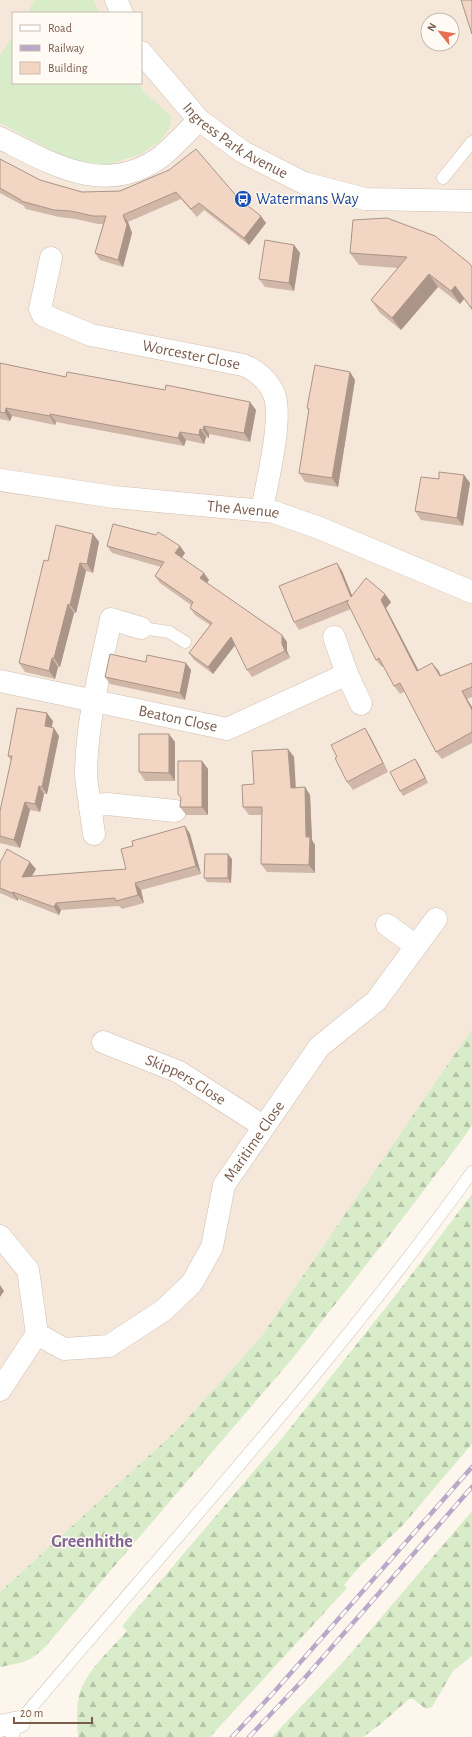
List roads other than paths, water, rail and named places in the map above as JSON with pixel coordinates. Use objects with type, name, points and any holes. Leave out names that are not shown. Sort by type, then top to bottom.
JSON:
[{"type":"street","points":[[116,0],[122,12]]},
{"type":"street","name":"Ingress Park Avenue","points":[[142,53],[199,120],[243,152],[304,182],[366,199],[472,201]]},
{"type":"street","points":[[0,138],[70,172],[95,175],[118,175],[136,170],[157,159],[179,141],[199,120]]},
{"type":"street","name":"Worcester Close","points":[[51,258],[40,309],[43,315],[91,335],[243,365],[258,374],[270,386],[275,398],[277,417],[262,510]]},
{"type":"street","name":"The Avenue","points":[[0,480],[114,497],[262,510],[294,518],[472,592]]},
{"type":"street","points":[[94,834],[86,774],[93,701],[111,620],[141,628]]},
{"type":"street","points":[[334,637],[346,674],[361,704]]},
{"type":"street","name":"Beaton Close","points":[[0,682],[227,729],[346,674]]},
{"type":"street","points":[[90,806],[113,805],[175,811]]},
{"type":"street","name":"Maritime Close","points":[[37,1334],[64,1349],[109,1346],[164,1310],[192,1283],[212,1247],[224,1185],[263,1126],[319,1047],[376,1001],[436,919]]},
{"type":"street","points":[[387,925],[416,946]]},
{"type":"street","name":"Skippers Close","points":[[103,1042],[179,1072],[263,1126]]},
{"type":"street","points":[[0,1236],[28,1270],[37,1334],[0,1390]]},
{"type":"lane","points":[[443,178],[472,142]]},
{"type":"lane","points":[[141,628],[169,632],[185,642]]},
{"type":"lane","points":[[10,1728],[302,1390],[386,1286],[472,1172]]},
{"type":"railway","points":[[232,1737],[275,1691],[472,1467]]},
{"type":"railway","points":[[249,1737],[303,1680],[472,1487]]},
{"type":"place","name":"Watermans Way","points":[[243,199]]},
{"type":"district","name":"Greenhithe","points":[[92,1542]]}]
